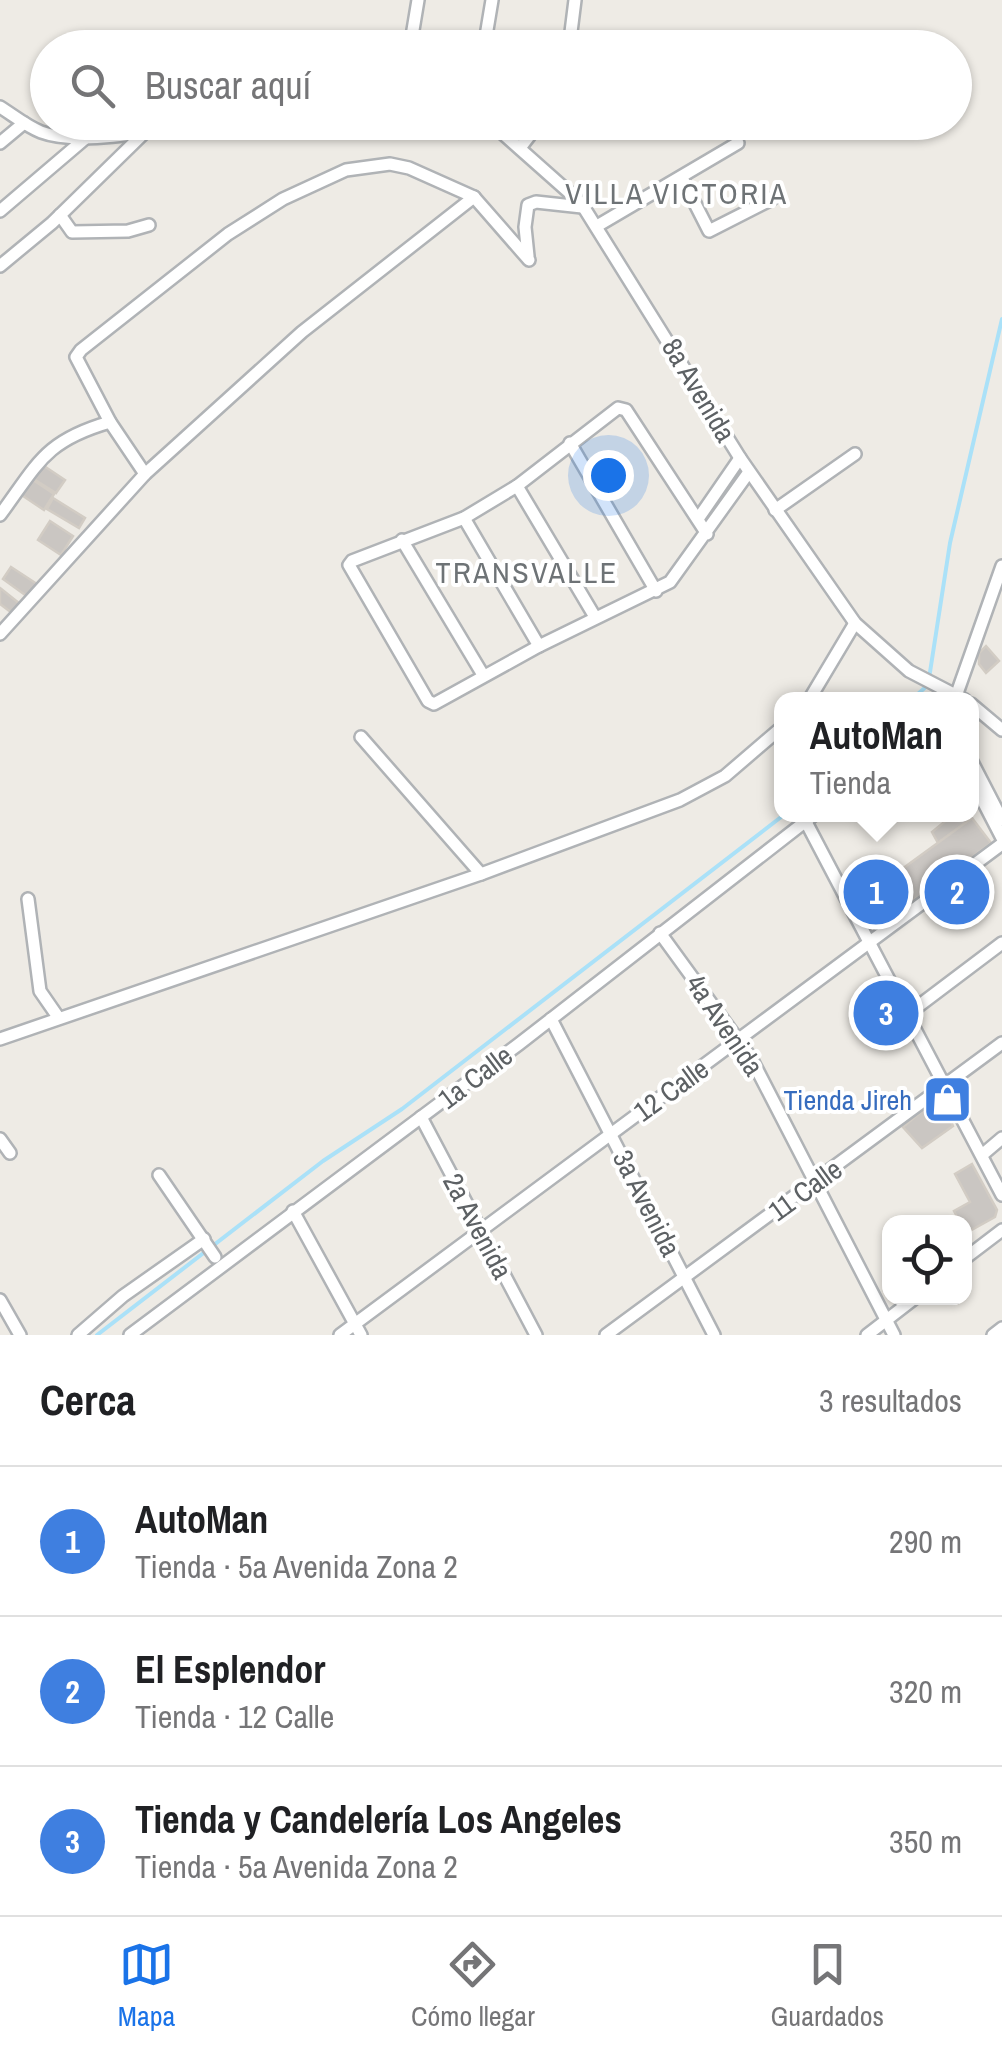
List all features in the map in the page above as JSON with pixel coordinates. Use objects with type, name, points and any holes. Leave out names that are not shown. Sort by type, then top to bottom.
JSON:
[{"type":"street","points":[[413,30],[418,0]]},
{"type":"street","points":[[487,30],[492,0]]},
{"type":"street","points":[[571,30],[575,0]]},
{"type":"street","points":[[0,106],[30,125]]},
{"type":"street","points":[[0,143],[24,122]]},
{"type":"street","points":[[0,211],[83,140]]},
{"type":"street","points":[[0,266],[60,215],[137,140]]},
{"type":"street","name":"8a Avenida","points":[[509,140],[582,207],[597,226],[740,458],[855,623],[910,669],[948,692]]},
{"type":"street","points":[[520,148],[526,140]]},
{"type":"street","points":[[597,226],[738,143]]},
{"type":"street","points":[[144,474],[110,422],[76,357],[199,254],[282,198],[346,170],[390,164],[430,176],[474,197],[529,260],[525,227],[528,205],[536,202],[582,207]]},
{"type":"street","points":[[682,178],[709,231],[772,199]]},
{"type":"street","points":[[0,634],[144,474],[302,332],[474,197]]},
{"type":"street","points":[[60,215],[72,232],[128,231],[149,225]]},
{"type":"street","points":[[707,534],[623,408],[618,408],[518,486],[464,518],[402,540],[350,565],[428,701],[434,704],[595,617],[670,582],[707,534],[750,472]]},
{"type":"street","points":[[0,515],[48,451],[68,437],[110,422]]},
{"type":"street","points":[[570,443],[656,591]]},
{"type":"street","points":[[775,510],[855,454]]},
{"type":"street","points":[[698,518],[740,458]]},
{"type":"street","points":[[518,486],[595,617]]},
{"type":"street","points":[[464,518],[539,646]]},
{"type":"street","points":[[402,540],[484,676]]},
{"type":"street","points":[[961,692],[1002,566]]},
{"type":"street","points":[[814,692],[855,623]]},
{"type":"street","points":[[0,1039],[481,874],[694,795],[725,776],[774,734]]},
{"type":"street","points":[[361,737],[481,874]]},
{"type":"street","points":[[979,775],[1002,820]]},
{"type":"street","points":[[979,795],[1002,842]]},
{"type":"street","name":"1a Calle","points":[[130,1335],[806,822]]},
{"type":"street","points":[[813,822],[871,944],[1002,1195]]},
{"type":"street","name":"12 Calle","points":[[340,1335],[358,1329],[481,1229],[871,944],[1002,842]]},
{"type":"street","points":[[28,899],[40,991],[58,1017]]},
{"type":"street","name":"4a Avenida","points":[[660,933],[740,1040],[894,1335]]},
{"type":"street","points":[[908,1014],[1002,943]]},
{"type":"street","name":"3a Avenida","points":[[550,1019],[714,1335]]},
{"type":"street","name":"11 Calle","points":[[606,1335],[1002,1043]]},
{"type":"street","name":"2a Avenida","points":[[421,1117],[536,1335]]},
{"type":"street","points":[[982,1155],[1002,1138]]},
{"type":"street","points":[[0,1140],[10,1153]]},
{"type":"street","points":[[159,1175],[215,1257]]},
{"type":"street","points":[[293,1211],[358,1329]]},
{"type":"street","points":[[972,1253],[1002,1230]]},
{"type":"street","points":[[78,1335],[123,1296],[206,1242]]},
{"type":"street","points":[[0,1300],[20,1335]]},
{"type":"street","points":[[867,1335],[906,1305]]},
{"type":"street","points":[[993,1335],[1002,1328]]},
{"type":"building","points":[[41,464],[65,480],[56,493],[32,478]]},
{"type":"building","points":[[30,478],[54,494],[44,510],[20,494]]},
{"type":"building","points":[[53,498],[85,518],[79,528],[47,509]]},
{"type":"building","points":[[50,521],[73,536],[61,555],[38,540]]},
{"type":"building","points":[[11,567],[37,584],[28,597],[3,579]]},
{"type":"building","points":[[0,588],[20,604],[12,613],[0,604]]},
{"type":"building","points":[[986,646],[999,661],[986,673],[979,664],[979,653]]},
{"type":"building","points":[[944,822],[967,822],[938,843],[932,832]]},
{"type":"building","points":[[967,822],[975,822],[991,843],[910,903],[891,877]]},
{"type":"building","points":[[882,871],[901,904],[886,913],[877,898],[866,905],[856,887]]},
{"type":"building","points":[[894,998],[903,1011],[879,1028],[870,1015]]},
{"type":"building","points":[[936,1099],[943,1101],[953,1126],[922,1148],[903,1127]]},
{"type":"building","points":[[972,1164],[997,1210],[995,1217],[972,1230],[972,1215],[956,1215],[954,1211],[970,1202],[955,1174]]},
{"type":"waterway","points":[[920,692],[928,685],[950,543],[1002,319]]},
{"type":"waterway","points":[[97,1335],[323,1161],[402,1109],[775,822]]},
{"type":"place","name":"AutoMan","points":[[876,892]]},
{"type":"place","name":"El Esplendor","points":[[957,892]]},
{"type":"place","name":"Tienda y Candelería Los Angeles","points":[[886,1013]]},
{"type":"place","name":"Tienda Jireh","points":[[947,1100]]},
{"type":"district","name":"VILLA VICTORIA","points":[[677,194]]},
{"type":"district","name":"TRANSVALLE","points":[[527,573]]}]
